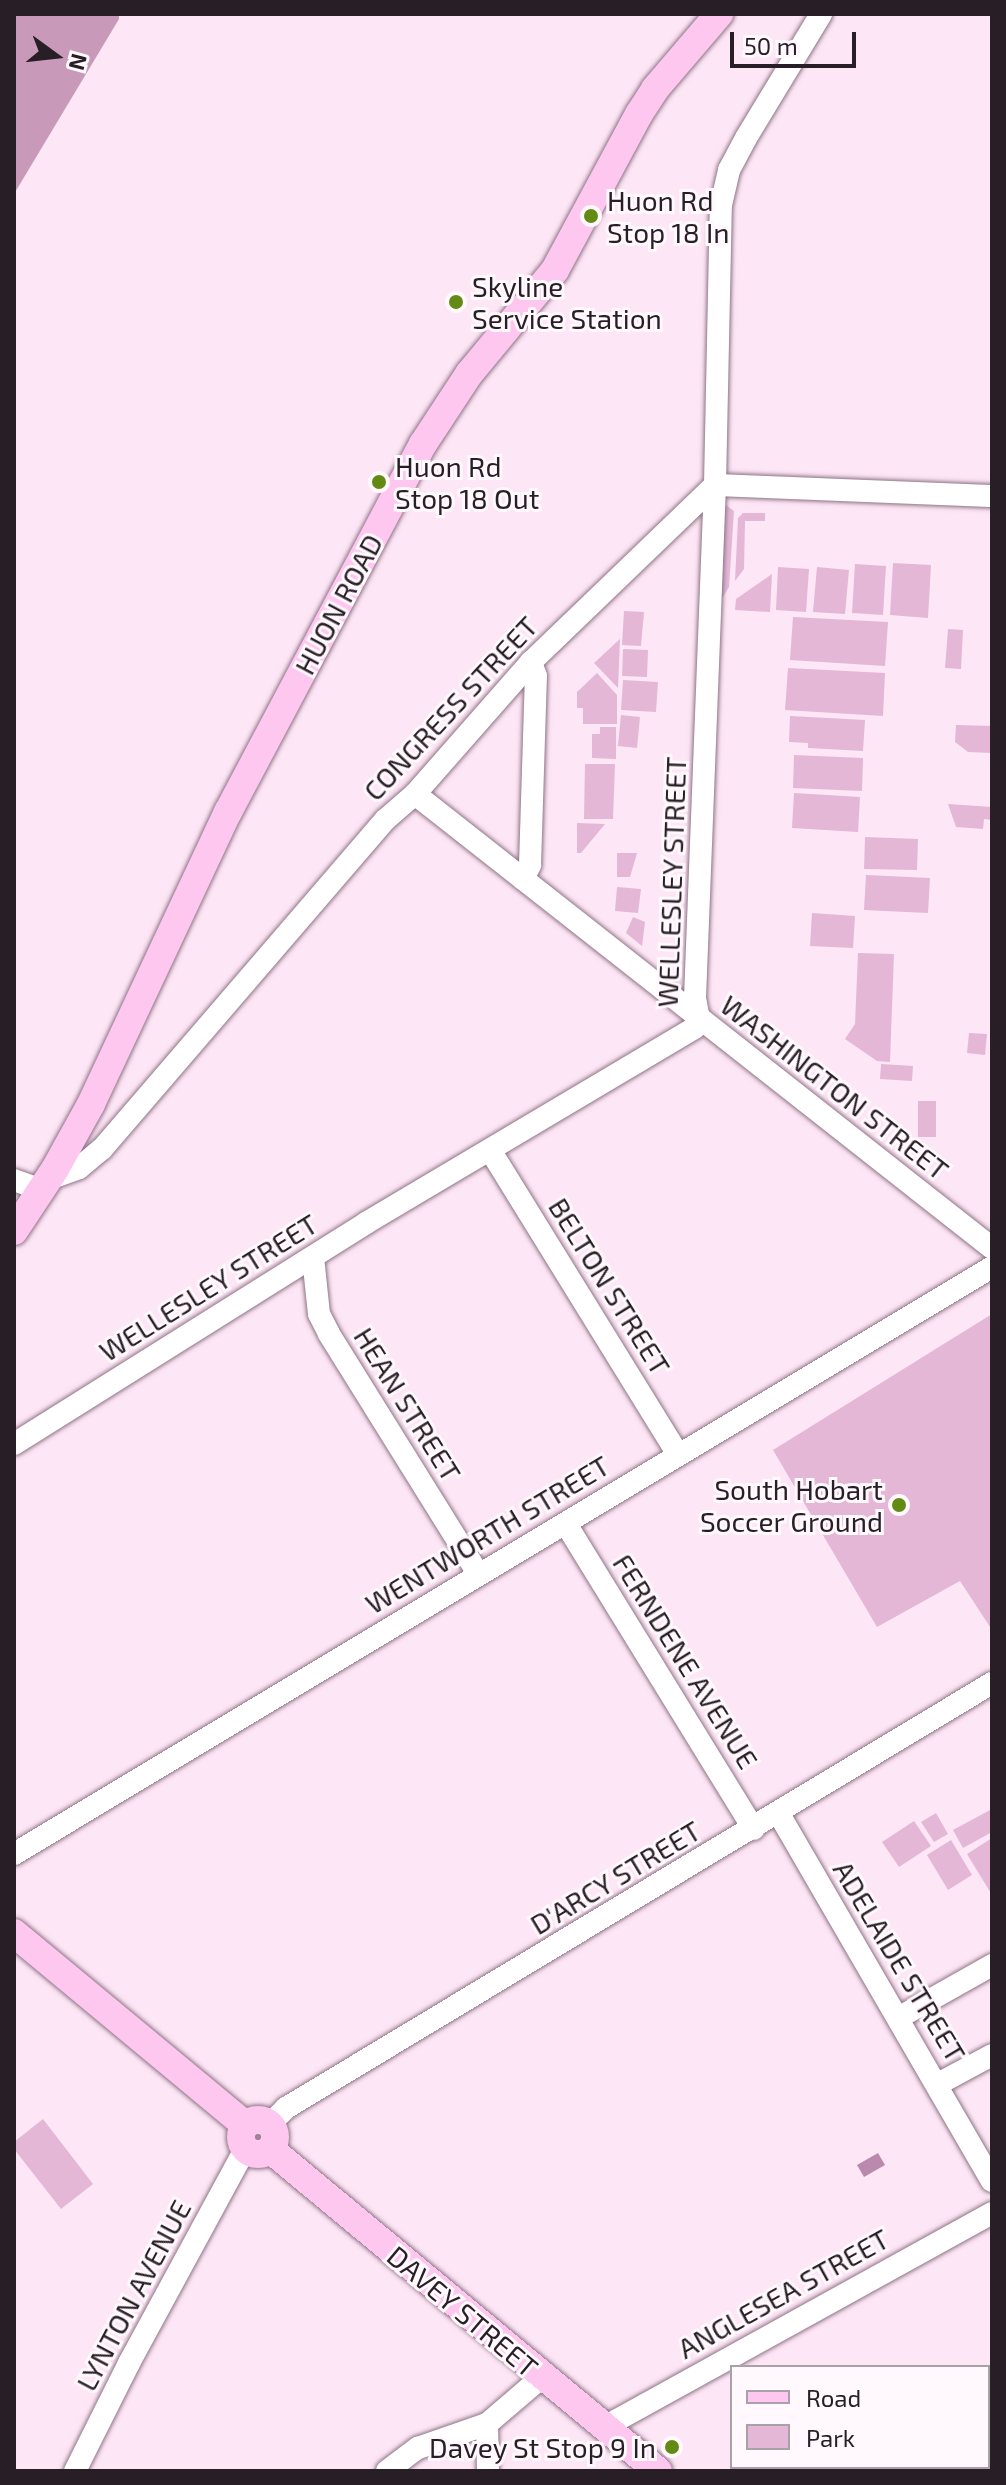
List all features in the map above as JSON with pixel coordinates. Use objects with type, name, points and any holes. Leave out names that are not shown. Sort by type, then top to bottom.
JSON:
[{"type":"main road","name":"HUON ROAD","points":[[14,1231],[91,1104],[228,812],[418,452],[469,374],[555,270],[655,89],[719,14]]},
{"type":"main road","name":"DAVEY STREET","points":[[14,1933],[658,2471]]},
{"type":"street","name":"WELLESLEY STREET","points":[[14,1444],[313,1257],[694,1028],[699,1019],[695,998],[715,485],[721,205],[729,170],[821,14]]},
{"type":"street","name":"CONGRESS STREET","points":[[45,1184],[79,1168],[102,1149],[385,820],[415,794],[531,662],[715,485]]},
{"type":"street","points":[[715,485],[992,496]]},
{"type":"street","points":[[523,879],[530,865],[536,676],[531,662]]},
{"type":"street","name":"WASHINGTON STREET","points":[[415,794],[992,1248]]},
{"type":"street","name":"BELTON STREET","points":[[490,1150],[678,1454]]},
{"type":"street","points":[[14,1180],[45,1184]]},
{"type":"street","name":"HEAN STREET","points":[[313,1257],[319,1314],[329,1334],[478,1573]]},
{"type":"street","name":"WENTWORTH STREET","points":[[14,1854],[992,1267]]},
{"type":"street","name":"FERNDENE AVENUE","points":[[566,1524],[754,1829]]},
{"type":"street","name":"D'ARCY STREET","points":[[257,2137],[286,2108],[992,1683]]},
{"type":"street","name":"ADELAIDE STREET","points":[[779,1814],[992,2181]]},
{"type":"street","points":[[898,2018],[992,1965]]},
{"type":"street","points":[[938,2084],[992,2055]]},
{"type":"street","name":"LYNTON AVENUE","points":[[75,2471],[129,2363],[257,2137]]},
{"type":"street","name":"ANGLESEA STREET","points":[[608,2431],[617,2420],[992,2213]]},
{"type":"street","points":[[387,2471],[418,2448],[487,2424],[543,2376]]},
{"type":"street","points":[[487,2424],[488,2471]]},
{"type":"green space","points":[[726,505],[734,511],[729,587],[718,605],[721,521]]},
{"type":"green space","points":[[743,513],[765,513],[765,521],[745,521],[744,569],[735,581],[738,518]]},
{"type":"green space","points":[[893,563],[931,565],[928,618],[890,615]]},
{"type":"green space","points":[[855,564],[886,566],[883,615],[852,613]]},
{"type":"green space","points":[[778,567],[809,569],[806,612],[776,610]]},
{"type":"green space","points":[[817,567],[849,570],[845,614],[813,612]]},
{"type":"green space","points":[[772,574],[770,612],[735,610],[736,599]]},
{"type":"green space","points":[[624,611],[644,612],[641,646],[622,645]]},
{"type":"green space","points":[[793,617],[888,622],[885,666],[790,660]]},
{"type":"green space","points":[[948,629],[963,630],[961,669],[945,668]]},
{"type":"green space","points":[[620,639],[618,688],[594,663]]},
{"type":"green space","points":[[623,649],[648,650],[647,677],[622,676]]},
{"type":"green space","points":[[788,668],[885,673],[883,716],[785,710]]},
{"type":"green space","points":[[597,673],[617,695],[617,724],[583,724],[583,708],[577,708],[577,692]]},
{"type":"green space","points":[[623,680],[658,682],[656,712],[621,710]]},
{"type":"green space","points":[[621,715],[640,717],[637,748],[618,746]]},
{"type":"green space","points":[[790,716],[865,720],[863,751],[808,748],[808,743],[789,742]]},
{"type":"green space","points":[[956,725],[992,726],[992,753],[968,752],[955,742]]},
{"type":"green space","points":[[600,727],[616,727],[616,759],[592,758],[592,734],[600,734]]},
{"type":"green space","points":[[794,755],[863,758],[862,791],[793,788]]},
{"type":"green space","points":[[585,764],[615,764],[613,819],[584,819]]},
{"type":"green space","points":[[794,793],[860,797],[858,832],[792,828]]},
{"type":"green space","points":[[948,804],[992,807],[992,820],[984,819],[983,829],[956,827]]},
{"type":"green space","points":[[577,823],[605,824],[581,853],[577,853]]},
{"type":"green space","points":[[865,837],[918,839],[917,870],[864,869]]},
{"type":"green space","points":[[617,853],[637,853],[630,877],[617,877]]},
{"type":"green space","points":[[866,875],[930,878],[928,913],[864,910]]},
{"type":"green space","points":[[617,887],[641,889],[638,913],[615,911]]},
{"type":"green space","points":[[812,913],[855,916],[853,948],[810,946]]},
{"type":"green space","points":[[633,917],[645,922],[642,946],[626,933]]},
{"type":"green space","points":[[858,953],[894,954],[890,1062],[877,1061],[845,1039],[855,1024]]},
{"type":"green space","points":[[969,1033],[987,1034],[985,1055],[967,1053]]},
{"type":"green space","points":[[881,1064],[913,1066],[912,1081],[880,1079]]},
{"type":"green space","points":[[918,1101],[936,1101],[936,1137],[918,1137]]},
{"type":"green space","name":"South Hobart Soccer Ground","points":[[992,1314],[992,1630],[960,1581],[877,1627],[773,1450]]},
{"type":"green space","points":[[992,1809],[992,1832],[963,1848],[953,1830]]},
{"type":"green space","points":[[936,1813],[948,1834],[934,1842],[921,1822]]},
{"type":"green space","points":[[914,1821],[931,1846],[899,1867],[882,1842]]},
{"type":"green space","points":[[992,1838],[992,1895],[967,1854]]},
{"type":"green space","points":[[951,1840],[972,1875],[948,1890],[927,1855]]},
{"type":"green space","points":[[43,2119],[93,2184],[61,2209],[14,2149],[14,2142]]},
{"type":"shaded area","points":[[14,14],[119,14],[119,19],[14,194]]},
{"type":"shaded area","points":[[878,2153],[885,2165],[864,2177],[857,2165]]},
{"type":"place","name":"Huon Rd Stop 18 In","points":[[591,216]]},
{"type":"place","name":"Skyline Service Station","points":[[456,302]]},
{"type":"place","name":"Huon Rd Stop 18 Out","points":[[379,482]]},
{"type":"place","name":"South Hobart Soccer Ground","points":[[899,1505]]},
{"type":"place","name":"Davey St Stop 9 In","points":[[672,2447]]}]
